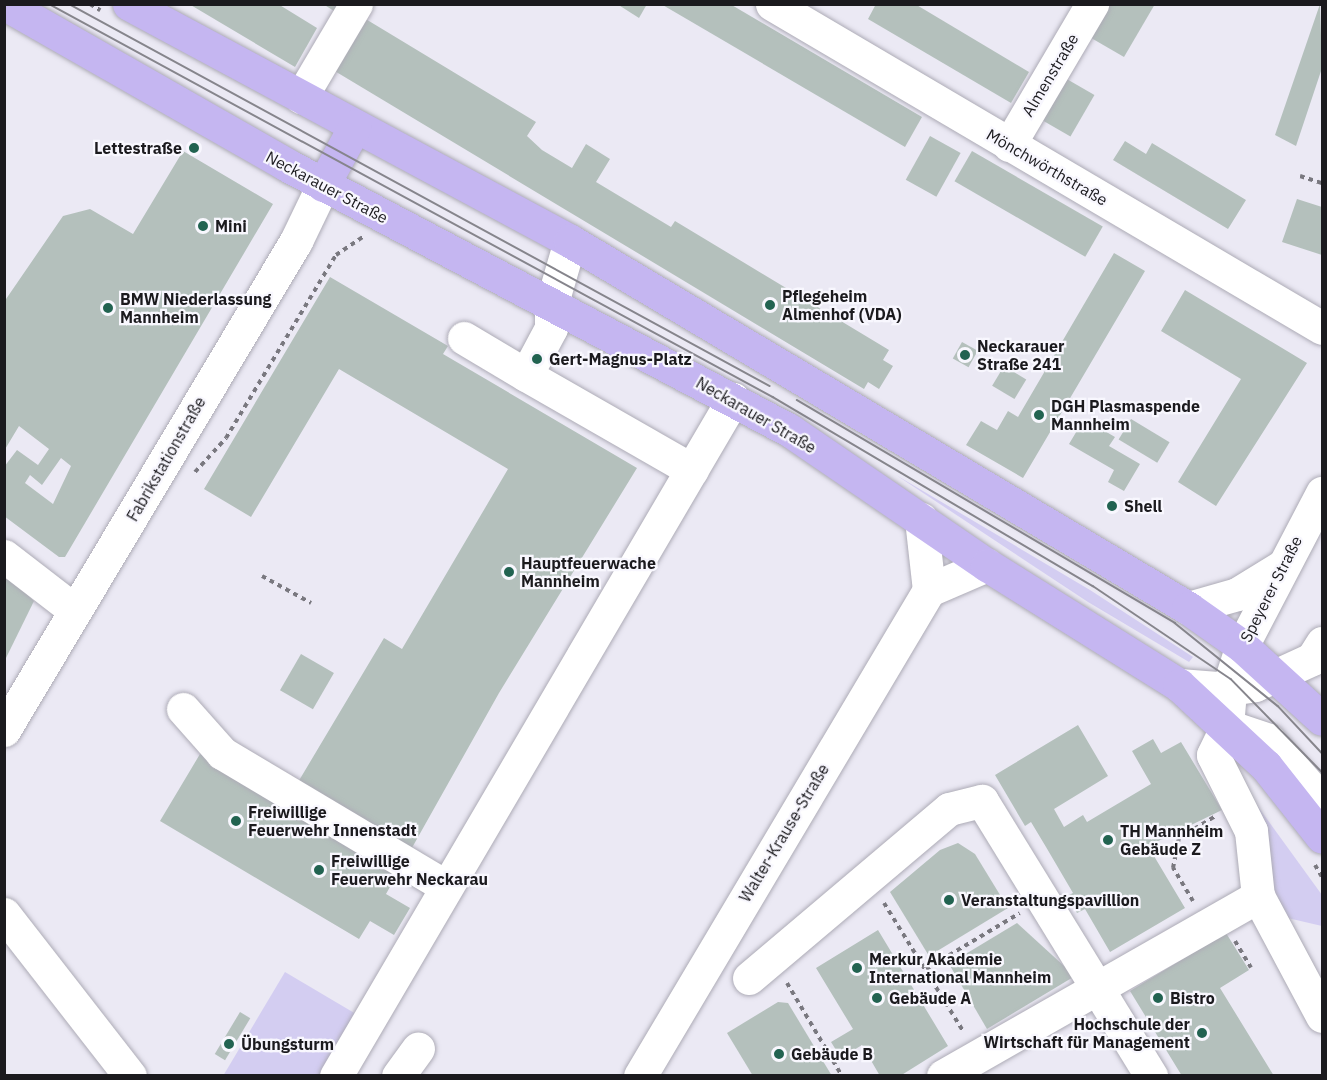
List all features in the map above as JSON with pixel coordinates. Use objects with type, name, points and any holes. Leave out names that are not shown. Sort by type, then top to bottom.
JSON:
[{"type":"main road","name":"Neckarauer Straße","points":[[5,4],[323,185],[733,399],[921,519],[987,566],[1179,685],[1227,726],[1323,837]]},
{"type":"main road","points":[[129,4],[570,241],[1188,608],[1242,645],[1321,718]]},
{"type":"main road","points":[[323,185],[355,126]]},
{"type":"street","points":[[301,97],[356,4]]},
{"type":"street","name":"Mönchwörthstraße","points":[[772,4],[1323,328]]},
{"type":"street","name":"Almenstraße","points":[[1009,145],[1092,4]]},
{"type":"street","name":"Fabrikstationstraße","points":[[4,730],[296,241],[323,185]]},
{"type":"street","points":[[526,375],[551,328],[551,306],[570,241]]},
{"type":"street","points":[[464,339],[692,470]]},
{"type":"street","points":[[336,1076],[445,886],[733,399]]},
{"type":"street","name":"Speyerer Straße","points":[[1227,726],[1230,689],[1242,645],[1281,567],[1323,493]]},
{"type":"street","points":[[921,519],[929,590],[987,566]]},
{"type":"street","points":[[4,556],[74,610]]},
{"type":"street","points":[[1188,608],[1237,594],[1281,567]]},
{"type":"street","name":"Walter-Krause-Straße","points":[[640,1076],[929,590]]},
{"type":"street","points":[[1179,685],[1230,689],[1279,677],[1317,651]]},
{"type":"street","points":[[1317,651],[1321,718]]},
{"type":"street","points":[[183,709],[222,753],[445,886]]},
{"type":"street","points":[[1323,801],[1269,740],[1227,726],[1213,755],[1251,831],[1258,896],[1323,1016]]},
{"type":"street","points":[[749,978],[949,809],[972,799],[987,806],[1151,1076]]},
{"type":"street","points":[[943,1076],[1095,984],[1119,979],[1258,896]]},
{"type":"street","points":[[4,914],[130,1076]]},
{"type":"street","points":[[398,1076],[418,1048]]},
{"type":"path","points":[[1300,176],[1323,183]]},
{"type":"path","points":[[188,482],[226,438],[336,255],[373,230]]},
{"type":"path","points":[[262,576],[311,603]]},
{"type":"path","points":[[1238,802],[1179,838],[1173,868],[1194,902],[1215,908],[1251,968]]},
{"type":"path","points":[[926,970],[1044,899]]},
{"type":"path","points":[[876,909],[885,902],[978,1055]]},
{"type":"path","points":[[795,975],[786,983],[842,1076]]},
{"type":"shaded area","points":[[896,475],[1090,590],[1193,657],[1189,662],[1088,602]]},
{"type":"shaded area","points":[[1246,790],[1322,895],[1322,926],[1279,916]]},
{"type":"shaded area","points":[[285,972],[356,1014],[319,1075],[223,1076]]},
{"type":"building","points":[[189,4],[278,4],[317,28],[295,67]]},
{"type":"building","points":[[323,4],[338,4],[334,11]]},
{"type":"building","points":[[617,4],[647,4],[639,18]]},
{"type":"building","points":[[661,4],[730,4],[922,117],[905,147]]},
{"type":"building","points":[[876,4],[915,4],[1029,72],[1011,103],[868,19]]},
{"type":"building","points":[[1104,4],[1155,4],[1124,57],[1086,35]]},
{"type":"building","points":[[1320,4],[1322,68],[1296,146],[1275,135]]},
{"type":"building","points":[[364,18],[536,122],[527,136],[542,150],[572,168],[586,144],[610,159],[596,182],[671,227],[675,221],[889,350],[883,360],[893,366],[879,389],[868,382],[864,389],[333,70]]},
{"type":"building","points":[[1065,78],[1094,95],[1070,137],[1041,120]]},
{"type":"building","points":[[930,136],[961,153],[936,197],[906,180]]},
{"type":"building","points":[[1125,141],[1146,154],[1152,143],[1246,200],[1228,229],[1113,160]]},
{"type":"building","name":"BMW Niederlassung Mannheim","points":[[183,151],[273,204],[65,557],[59,557],[4,516],[4,467],[17,450],[38,465],[49,449],[19,426],[4,451],[4,302],[63,216],[90,209],[133,234]],"holes":[[[61,458],[71,466],[53,504],[25,483],[30,475],[42,485]]]},
{"type":"building","points":[[972,151],[1103,226],[1085,257],[954,181]]},
{"type":"building","points":[[1297,199],[1322,207],[1322,255],[1282,242]]},
{"type":"building","points":[[1114,253],[1145,271],[1023,478],[966,445],[981,421],[997,430],[1008,411],[1018,417]]},
{"type":"building","name":"Hauptfeuerwache Mannheim","points":[[330,277],[448,346],[443,354],[637,468],[499,693],[386,894],[410,908],[394,935],[370,921],[359,939],[160,821],[200,754],[285,804],[384,638],[402,649],[508,469],[339,369],[251,517],[204,489]]},
{"type":"building","points":[[1185,290],[1307,363],[1216,506],[1178,482],[1241,379],[1161,331]]},
{"type":"building","name":"Neckarauer Straße 241","points":[[962,342],[978,351],[969,367],[953,359]]},
{"type":"building","points":[[1004,366],[1026,379],[1014,399],[992,386]]},
{"type":"building","points":[[1084,419],[1115,437],[1109,446],[1140,464],[1124,491],[1108,482],[1114,470],[1069,444]]},
{"type":"building","points":[[1131,419],[1170,442],[1157,463],[1119,440]]},
{"type":"building","points":[[5,574],[34,601],[5,660]]},
{"type":"building","points":[[301,654],[334,673],[313,709],[280,690]]},
{"type":"building","name":"TH Mannheim Gebäude Z","points":[[1078,725],[1108,776],[1054,809],[1064,827],[1083,815],[1087,822],[1151,784],[1132,751],[1153,739],[1161,753],[1181,742],[1222,810],[1148,846],[1185,908],[1110,952],[1085,909],[1077,913],[1067,896],[1073,893],[1046,847],[1031,822],[1025,826],[995,775]]},
{"type":"building","name":"Veranstaltungspavillion","points":[[958,843],[975,854],[1008,908],[929,956],[890,892],[940,850]]},
{"type":"building","points":[[1017,923],[1075,976],[987,1029],[949,964]]},
{"type":"building","name":"Gebäude A","points":[[878,930],[948,1046],[900,1076],[880,1076],[862,1045],[841,1058],[831,1042],[853,1029],[816,968]]},
{"type":"building","name":"Hochschule der Wirtschaft für Management","points":[[1226,933],[1249,970],[1220,988],[1274,1076],[1182,1076],[1130,991]]},
{"type":"building","name":"Gebäude B","points":[[778,1002],[788,1003],[832,1076],[753,1076],[727,1033]]},
{"type":"building","name":"Übungsturm","points":[[240,1012],[250,1018],[225,1060],[215,1054]]},
{"type":"tram line","points":[[49,4],[773,397],[1093,586],[1231,679],[1322,772]]},
{"type":"tram line","points":[[69,4],[770,386]]},
{"type":"tram line","points":[[797,400],[1175,623],[1278,706],[1322,753]]},
{"type":"place","name":"Lettestraße","points":[[194,148]]},
{"type":"place","name":"Mini","points":[[203,226]]},
{"type":"place","name":"Pflegeheim Almenhof (VDA)","points":[[770,305]]},
{"type":"place","name":"BMW Niederlassung Mannheim","points":[[108,308]]},
{"type":"place","name":"Neckarauer Straße 241","points":[[965,355]]},
{"type":"place","name":"Gert-Magnus-Platz","points":[[537,359]]},
{"type":"place","name":"DGH Plasmaspende Mannheim","points":[[1039,415]]},
{"type":"place","name":"Shell","points":[[1112,506]]},
{"type":"place","name":"Hauptfeuerwache Mannheim","points":[[509,572]]},
{"type":"place","name":"Freiwillige Feuerwehr Innenstadt","points":[[236,821]]},
{"type":"place","name":"TH Mannheim Gebäude Z","points":[[1108,840]]},
{"type":"place","name":"Freiwillige Feuerwehr Neckarau","points":[[319,870]]},
{"type":"place","name":"Veranstaltungspavillion","points":[[949,900]]},
{"type":"place","name":"Merkur Akademie International Mannheim","points":[[857,968]]},
{"type":"place","name":"Gebäude A","points":[[877,998]]},
{"type":"place","name":"Bistro","points":[[1158,998]]},
{"type":"place","name":"Hochschule der Wirtschaft für Management","points":[[1202,1033]]},
{"type":"place","name":"Übungsturm","points":[[229,1044]]},
{"type":"place","name":"Gebäude B","points":[[779,1054]]}]
